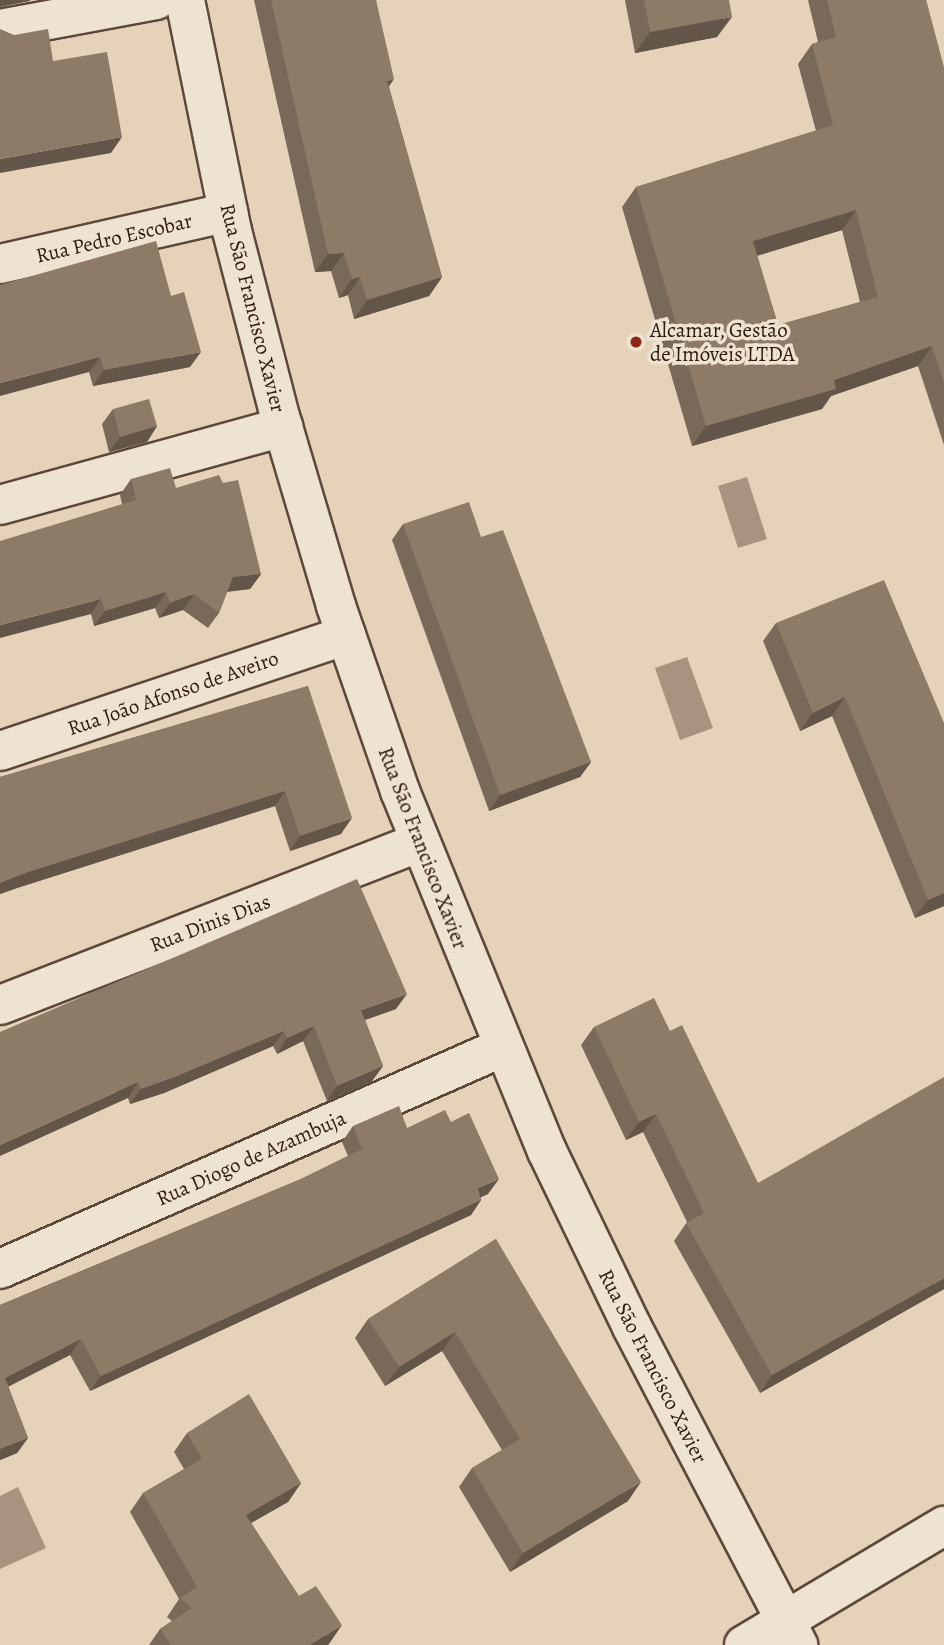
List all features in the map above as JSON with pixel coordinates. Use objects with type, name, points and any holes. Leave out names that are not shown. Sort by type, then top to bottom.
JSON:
[{"type":"street","points":[[0,29],[156,0]]},
{"type":"street","name":"Rua São Francisco Xavier","points":[[185,0],[228,212],[284,427],[346,635],[420,842],[502,1047],[625,1314],[791,1633]]},
{"type":"street","name":"Rua Pedro Escobar","points":[[0,264],[228,212]]},
{"type":"street","points":[[0,505],[284,427]]},
{"type":"street","name":"Rua João Afonso de Aveiro","points":[[0,751],[346,635]]},
{"type":"street","name":"Rua Dinis Dias","points":[[0,1005],[420,842]]},
{"type":"street","name":"Rua Diogo de Azambuja","points":[[0,1269],[502,1047]]},
{"type":"street","points":[[744,1645],[791,1633],[944,1526]]},
{"type":"shaded area","points":[[747,477],[767,539],[738,548],[718,486]]},
{"type":"shaded area","points":[[687,657],[713,728],[680,740],[655,668]]},
{"type":"shaded area","points":[[18,1487],[46,1548],[0,1569],[0,1496]]},
{"type":"building","points":[[271,0],[376,0],[394,79],[387,81],[442,277],[367,300],[360,277],[352,279],[344,253],[328,254]]},
{"type":"building","points":[[644,0],[729,0],[732,17],[650,32]]},
{"type":"building","points":[[827,0],[926,0],[944,68],[944,383],[932,346],[834,380],[836,389],[706,426],[636,187],[833,125],[812,44],[836,37]],"holes":[[[856,210],[878,297],[778,325],[753,241]]]},
{"type":"building","points":[[0,29],[14,35],[48,29],[53,61],[107,52],[122,137],[0,159]]},
{"type":"building","points":[[156,241],[171,296],[184,292],[201,352],[104,370],[100,357],[0,383],[0,285]]},
{"type":"building","points":[[149,399],[157,426],[120,437],[113,409]]},
{"type":"building","points":[[170,468],[176,488],[219,475],[223,483],[238,480],[261,574],[233,577],[219,613],[194,594],[170,603],[166,592],[105,611],[101,599],[0,625],[0,541],[136,500],[131,479]]},
{"type":"building","points":[[469,502],[481,537],[503,530],[591,762],[500,795],[403,524]]},
{"type":"building","points":[[884,580],[944,723],[944,893],[928,900],[845,697],[813,713],[776,623]]},
{"type":"building","points":[[308,686],[352,818],[300,836],[285,791],[0,883],[0,777]]},
{"type":"building","points":[[357,879],[407,994],[361,1010],[383,1066],[337,1086],[314,1026],[287,1038],[284,1031],[141,1089],[138,1082],[0,1145],[0,1032]]},
{"type":"building","points":[[654,998],[670,1031],[682,1025],[758,1183],[944,1077],[944,1278],[772,1375],[686,1223],[704,1213],[656,1114],[639,1122],[594,1027]]},
{"type":"building","points":[[399,1106],[407,1128],[445,1110],[451,1122],[469,1113],[499,1179],[478,1188],[481,1200],[101,1376],[81,1339],[5,1378],[28,1438],[0,1449],[0,1305],[301,1179],[362,1149],[353,1126]]},
{"type":"building","points":[[496,1239],[641,1482],[523,1553],[472,1468],[520,1439],[455,1332],[399,1367],[368,1319]]},
{"type":"building","points":[[249,1394],[301,1483],[246,1515],[299,1596],[316,1586],[342,1625],[310,1645],[171,1645],[160,1629],[192,1608],[180,1598],[197,1587],[143,1493],[202,1459],[187,1433]]},
{"type":"place","name":"Alcamar, Gestão de Imóveis LTDA","points":[[636,342]]}]
